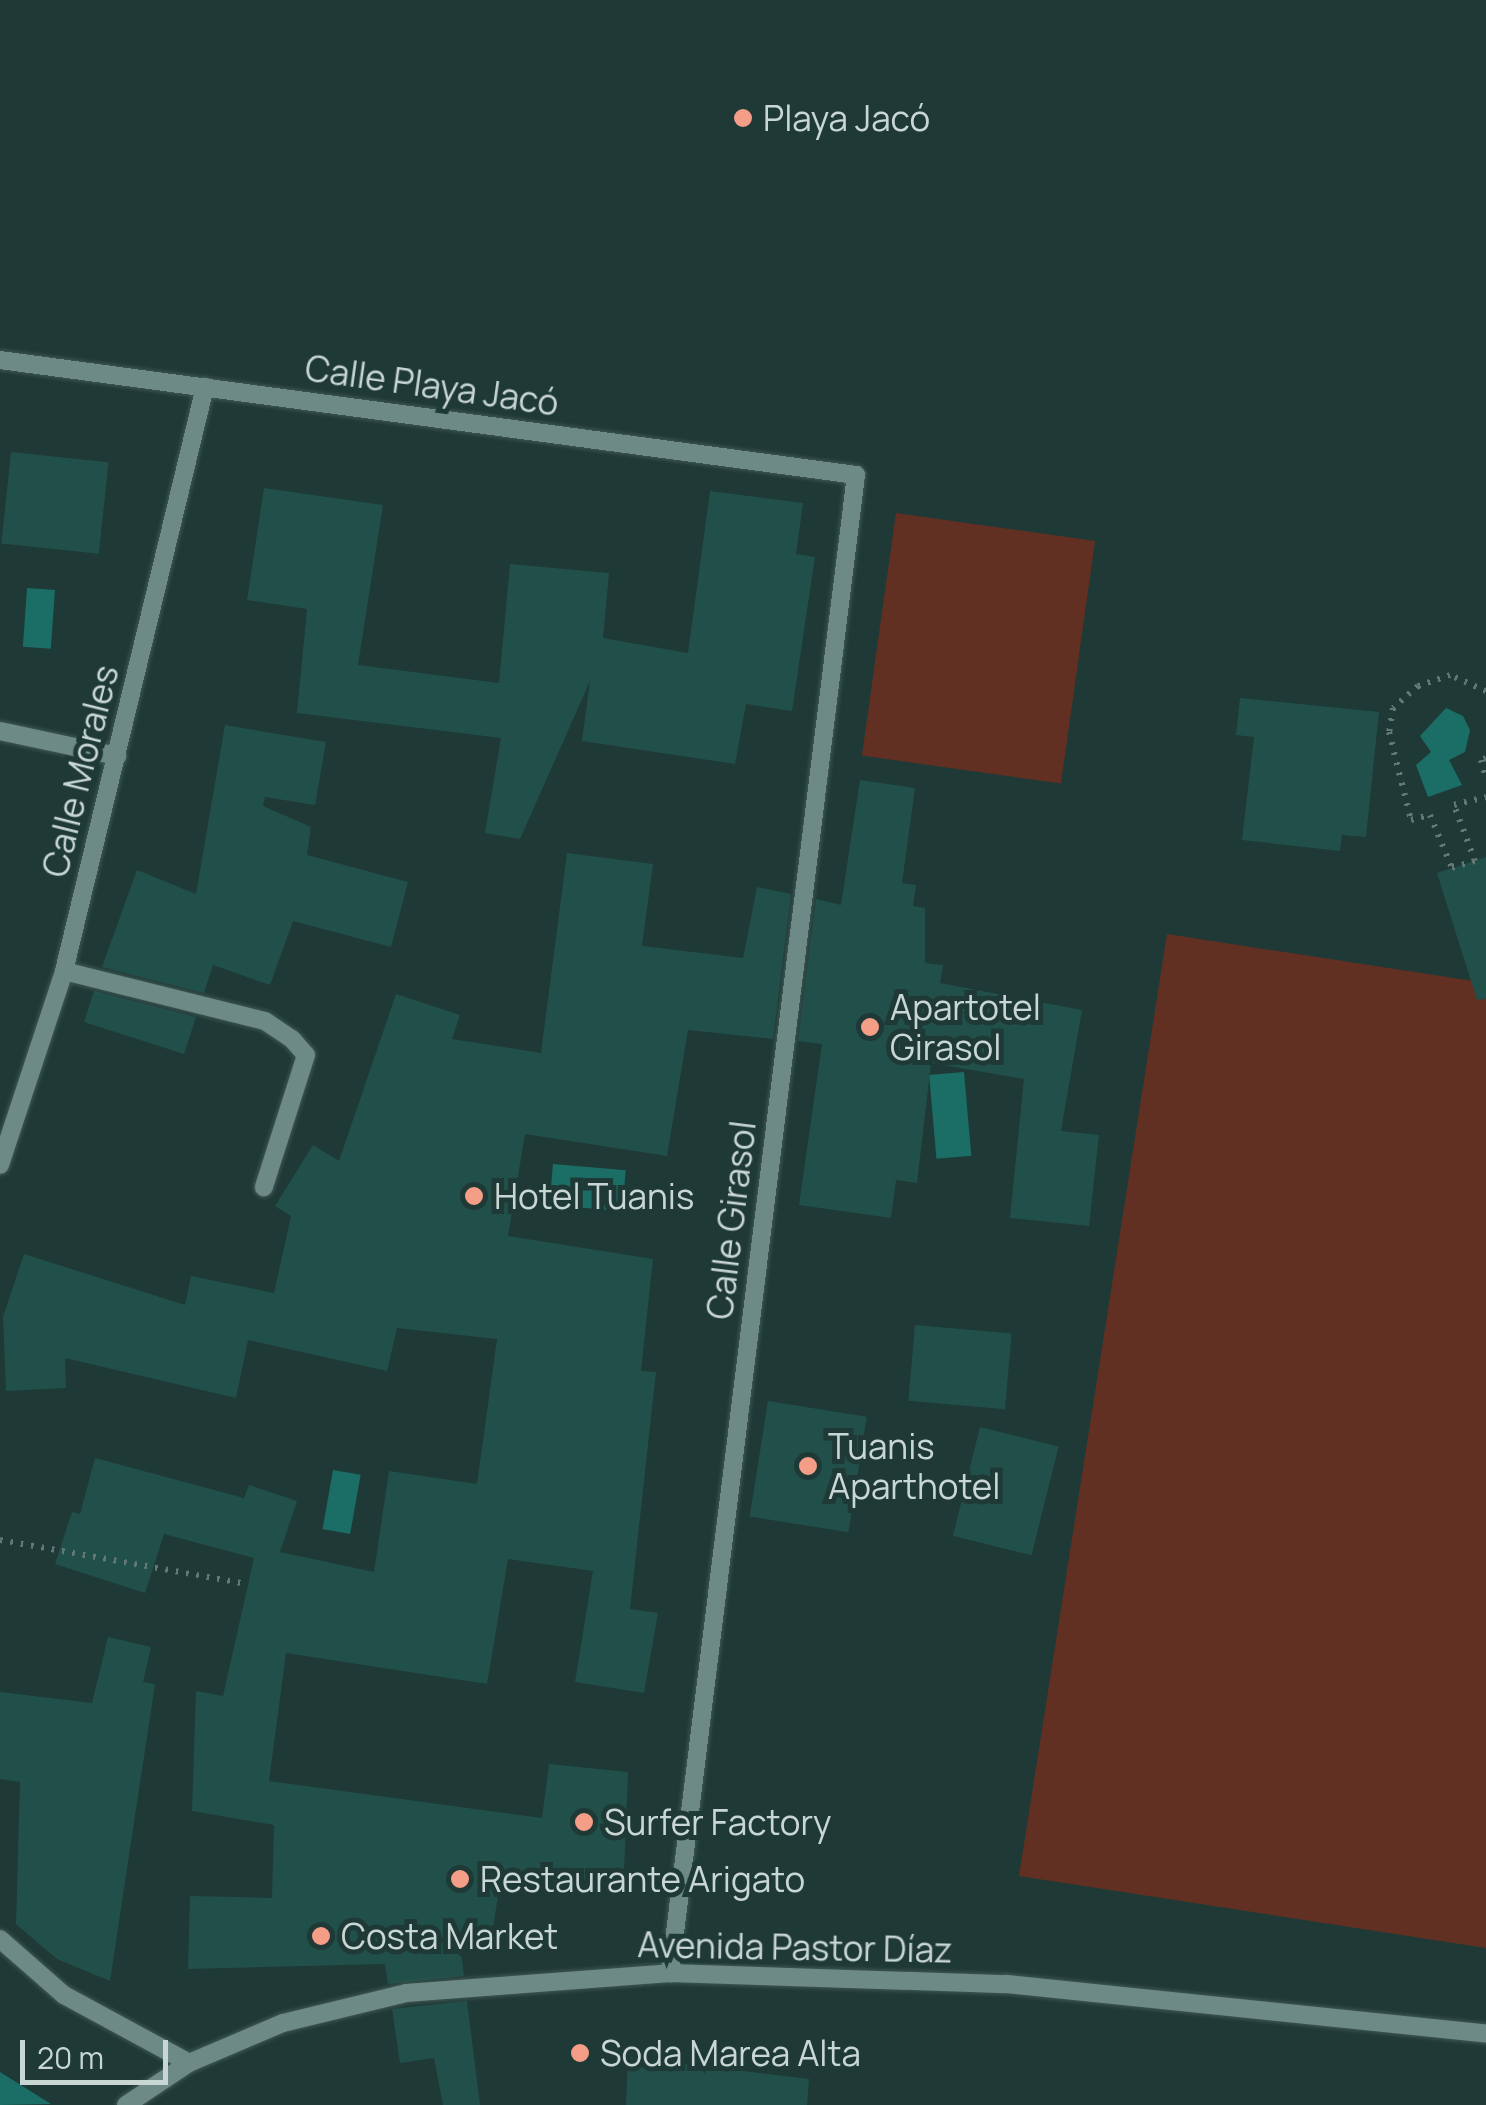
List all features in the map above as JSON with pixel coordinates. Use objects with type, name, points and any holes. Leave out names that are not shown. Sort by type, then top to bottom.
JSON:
[{"type":"street","name":"Calle Playa Jacó","points":[[0,360],[856,475]]},
{"type":"street","name":"Calle Morales","points":[[0,1165],[64,971],[204,388]]},
{"type":"street","name":"Calle Girasol","points":[[670,1973],[856,475]]},
{"type":"street","points":[[0,732],[117,756]]},
{"type":"street","points":[[64,971],[265,1022],[292,1039],[306,1055],[264,1187]]},
{"type":"street","points":[[0,1939],[64,1995],[189,2063]]},
{"type":"street","name":"Avenida Pastor Díaz","points":[[126,2105],[189,2063],[283,2023],[406,1993],[670,1973],[1006,1984],[1486,2034]]},
{"type":"path","points":[[1486,692],[1450,675],[1418,686],[1393,708],[1390,732],[1411,820],[1430,815],[1452,868],[1475,860],[1454,804],[1486,796]]},
{"type":"path","points":[[1486,758],[1486,779]]},
{"type":"path","points":[[0,1540],[242,1582]]},
{"type":"shaded area","points":[[896,513],[1095,541],[1061,784],[862,756]]},
{"type":"shaded area","points":[[27,588],[55,590],[51,649],[23,647]]},
{"type":"shaded area","points":[[1446,708],[1463,716],[1470,730],[1465,752],[1449,760],[1462,785],[1428,797],[1416,765],[1431,752],[1420,736]]},
{"type":"shaded area","points":[[1167,934],[1486,983],[1486,1948],[1019,1876]]},
{"type":"shaded area","points":[[964,1072],[971,1156],[936,1159],[929,1075]]},
{"type":"shaded area","points":[[553,1164],[626,1170],[622,1211],[549,1205]]},
{"type":"shaded area","points":[[333,1470],[361,1475],[350,1534],[323,1529]]},
{"type":"shaded area","points":[[0,2072],[51,2104],[0,2105]]},
{"type":"building","points":[[11,452],[108,462],[99,554],[1,543]]},
{"type":"building","points":[[264,488],[383,505],[358,665],[499,683],[510,564],[609,573],[603,638],[688,653],[710,491],[803,503],[796,554],[815,557],[792,711],[746,704],[735,764],[582,741],[590,681],[520,839],[485,833],[501,738],[297,713],[307,609],[247,600]]},
{"type":"building","points":[[1240,698],[1379,712],[1366,837],[1342,835],[1340,851],[1242,840],[1254,737],[1236,735]]},
{"type":"building","points":[[225,725],[326,742],[315,805],[265,797],[263,806],[311,827],[307,855],[408,882],[391,947],[293,921],[270,985],[213,965],[204,993],[102,967],[137,870],[196,894]]},
{"type":"building","points":[[860,780],[915,788],[902,883],[916,885],[913,906],[925,908],[925,963],[943,965],[940,983],[1082,1010],[1061,1131],[1099,1135],[1089,1226],[1010,1218],[1024,1079],[931,1063],[917,1183],[896,1180],[891,1218],[799,1205],[822,1044],[798,1041],[816,899],[841,905]]},
{"type":"building","points":[[567,853],[653,864],[642,946],[743,958],[757,887],[791,894],[773,1039],[688,1030],[667,1156],[525,1134],[508,1236],[653,1259],[641,1371],[656,1372],[630,1609],[658,1613],[644,1693],[575,1682],[593,1571],[508,1559],[487,1684],[286,1653],[269,1781],[542,1818],[549,1764],[628,1772],[624,1872],[498,1896],[490,1946],[461,1952],[464,1976],[388,1984],[385,1964],[188,1969],[190,1896],[272,1898],[274,1825],[192,1811],[196,1691],[223,1696],[254,1558],[164,1534],[145,1593],[55,1564],[72,1512],[80,1514],[95,1458],[244,1498],[249,1485],[297,1501],[280,1552],[374,1572],[389,1471],[477,1484],[497,1339],[397,1328],[387,1371],[248,1340],[236,1398],[65,1358],[66,1388],[6,1391],[3,1317],[24,1254],[185,1305],[191,1276],[274,1293],[291,1216],[275,1206],[313,1145],[339,1161],[396,994],[460,1015],[452,1039],[541,1053]]},
{"type":"building","points":[[1486,857],[1486,999],[1477,1000],[1437,873]]},
{"type":"building","points":[[94,991],[196,1017],[184,1054],[84,1022]]},
{"type":"building","points":[[915,1325],[1012,1333],[1005,1409],[908,1401]]},
{"type":"building","name":"Tuanis Aparthotel","points":[[768,1401],[867,1417],[848,1532],[750,1517]]},
{"type":"building","points":[[980,1427],[1059,1447],[1031,1555],[953,1536]]},
{"type":"building","points":[[108,1637],[151,1647],[143,1682],[155,1684],[110,1981],[57,1959],[16,1924],[20,1782],[0,1779],[0,1692],[92,1703]]},
{"type":"building","points":[[467,2001],[480,2105],[443,2105],[434,2058],[400,2063],[392,2009]]},
{"type":"building","points":[[628,2057],[809,2079],[807,2105],[626,2105]]},
{"type":"place","name":"Playa Jacó","points":[[743,118]]},
{"type":"place","name":"Apartotel Girasol","points":[[870,1027]]},
{"type":"place","name":"Hotel Tuanis","points":[[474,1196]]},
{"type":"place","name":"Tuanis Aparthotel","points":[[808,1466]]},
{"type":"place","name":"Surfer Factory","points":[[584,1822]]},
{"type":"place","name":"Restaurante Arigato","points":[[460,1879]]},
{"type":"place","name":"Costa Market","points":[[321,1936]]},
{"type":"place","name":"Soda Marea Alta","points":[[580,2053]]}]
